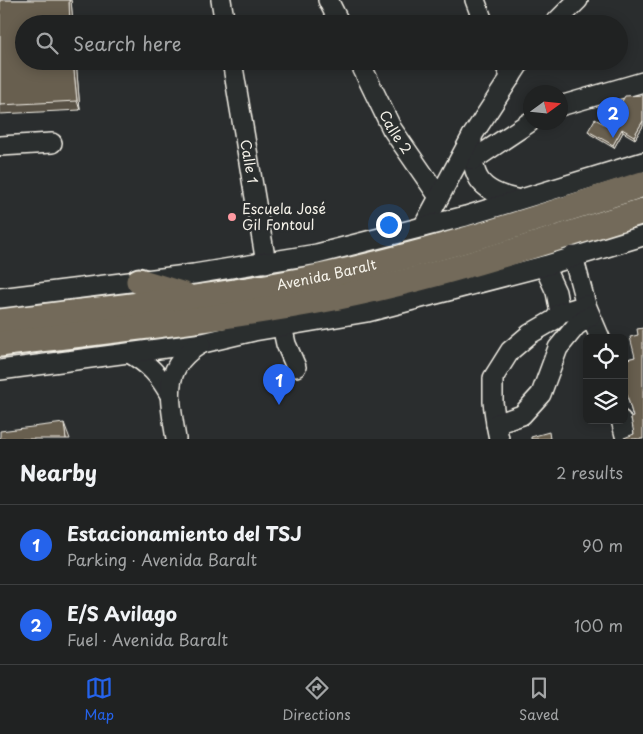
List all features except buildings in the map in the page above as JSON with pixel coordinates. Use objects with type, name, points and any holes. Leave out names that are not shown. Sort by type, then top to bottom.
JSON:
[{"type":"main road","name":"Avenida Baralt","points":[[0,322],[193,298],[338,273],[444,246],[643,184]]},
{"type":"main road","name":"Avenida Baralt","points":[[0,344],[244,312],[334,298],[514,251],[643,210]]},
{"type":"main road","points":[[139,281],[193,298]]},
{"type":"street","points":[[221,0],[224,15]]},
{"type":"street","points":[[328,0],[336,15]]},
{"type":"street","points":[[475,0],[481,15]]},
{"type":"street","points":[[563,15],[578,0]]},
{"type":"street","name":"Calle 1","points":[[234,70],[266,263]]},
{"type":"street","name":"Calle 2","points":[[363,70],[392,129],[439,197]]},
{"type":"street","points":[[423,227],[510,70]]},
{"type":"street","points":[[568,104],[643,82]]},
{"type":"street","points":[[473,160],[523,127]]},
{"type":"street","points":[[472,136],[473,160],[479,178],[486,189],[495,195],[516,199]]},
{"type":"street","points":[[0,146],[52,142]]},
{"type":"street","name":"Avenida Baralt","points":[[0,298],[139,281],[317,254],[423,227],[643,162]]},
{"type":"street","points":[[0,370],[203,343],[282,326],[367,312],[544,266],[643,236]]},
{"type":"street","points":[[573,256],[588,311],[598,334]]},
{"type":"street","points":[[544,266],[556,292],[560,313]]},
{"type":"street","points":[[588,311],[558,348],[541,394],[522,415],[498,431],[493,402],[493,378],[510,351],[530,334],[554,320],[560,313],[588,311]]},
{"type":"street","points":[[282,326],[286,344],[296,368]]},
{"type":"street","points":[[176,439],[170,395],[173,374],[178,363],[188,351],[203,343]]},
{"type":"street","points":[[129,352],[149,364],[159,376],[170,395]]},
{"type":"street","points":[[622,424],[626,439]]},
{"type":"place","name":"E/S Avilago","points":[[613,138]]},
{"type":"place","name":"Escuela José Gil Fontoul","points":[[232,217]]},
{"type":"place","name":"Estacionamiento del TSJ","points":[[279,405]]}]
